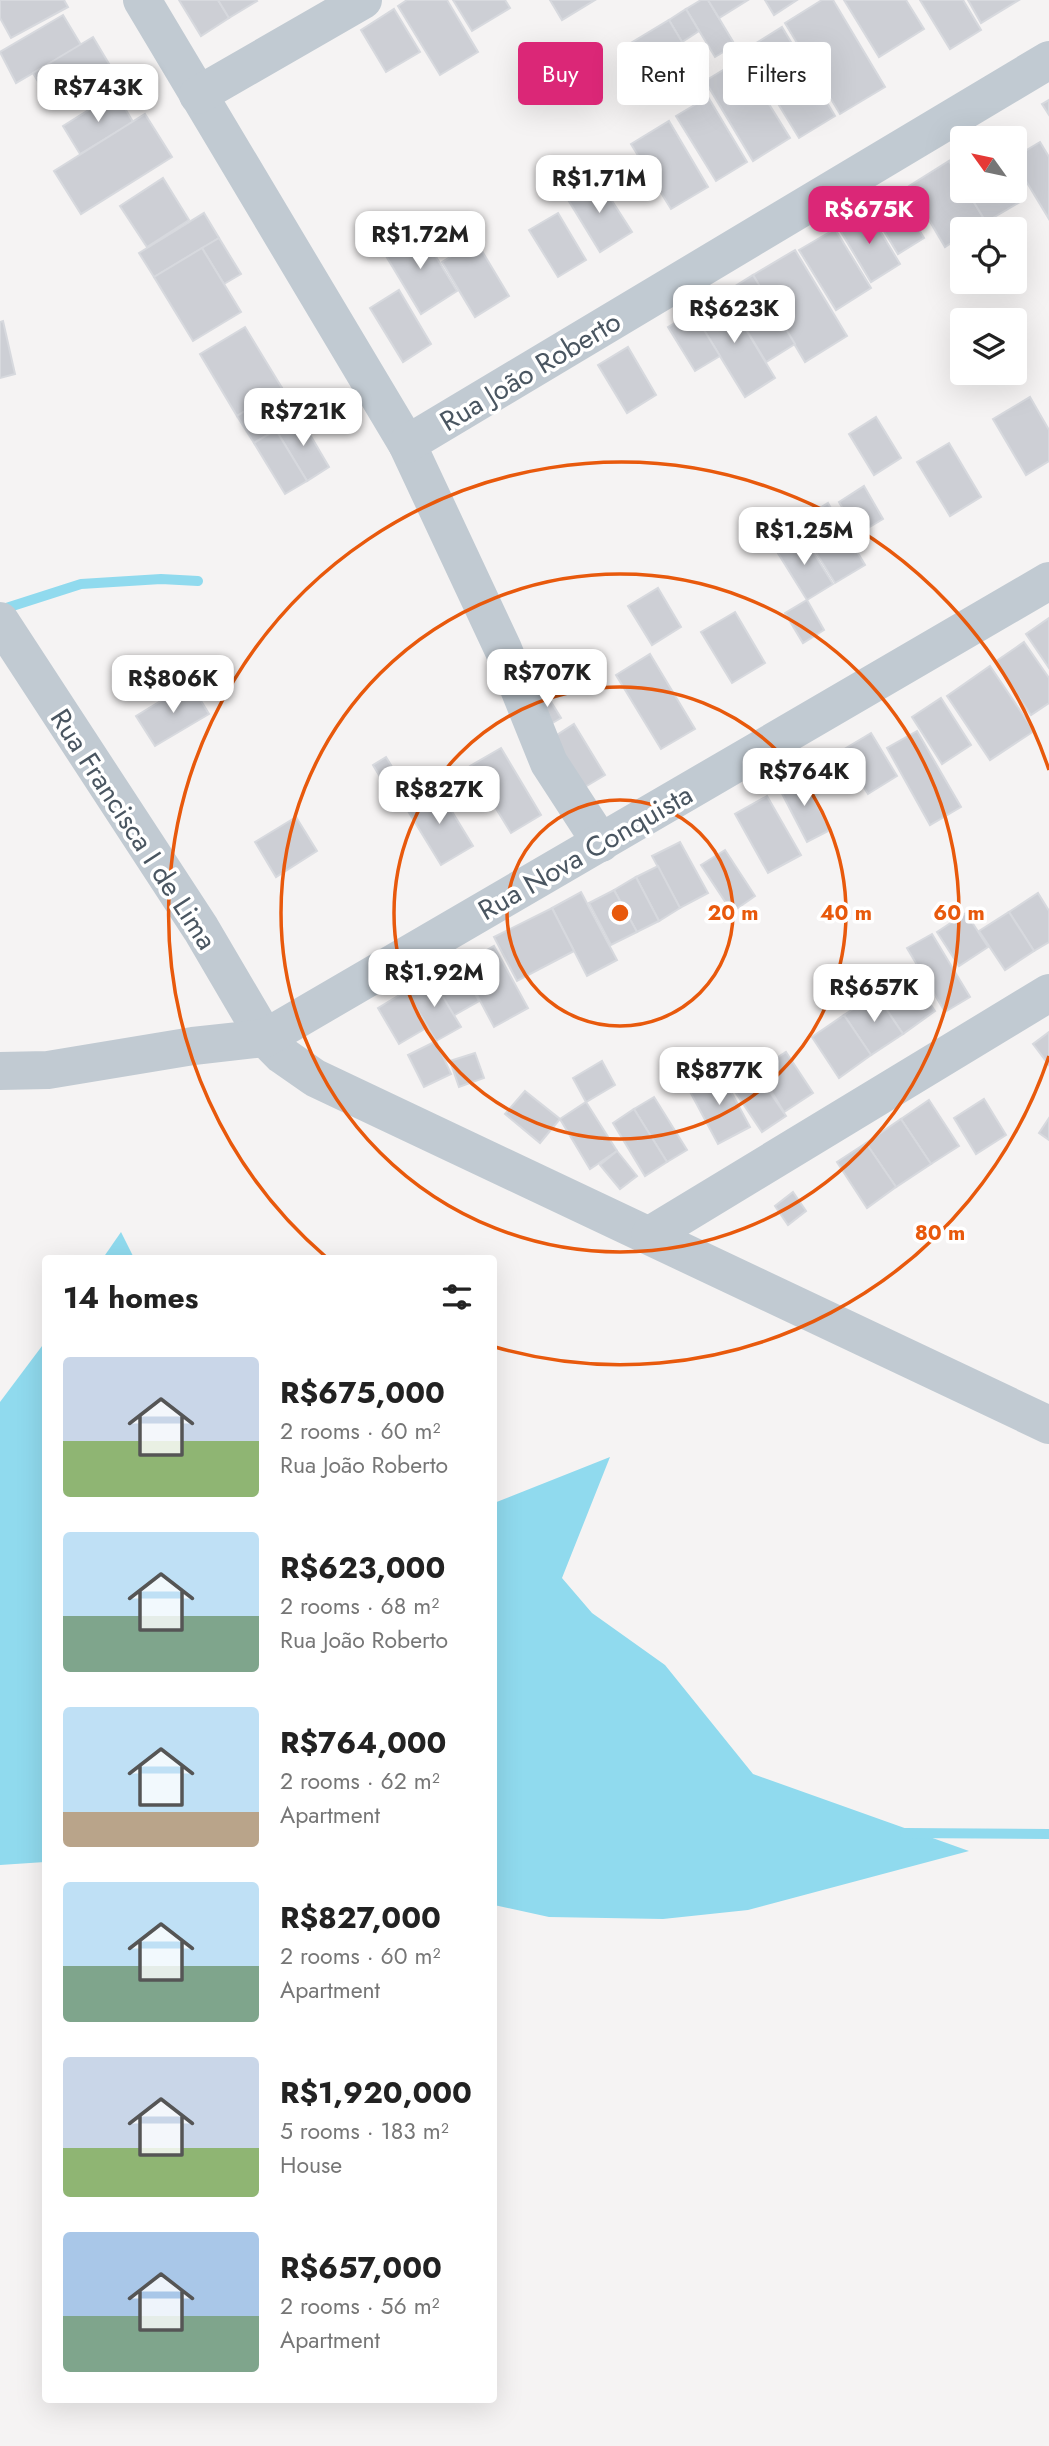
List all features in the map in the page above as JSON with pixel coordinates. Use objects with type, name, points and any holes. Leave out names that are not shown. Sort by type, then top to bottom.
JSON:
[{"type":"street","points":[[142,0],[407,444],[503,649],[550,763],[601,843]]},
{"type":"street","points":[[198,95],[363,0]]},
{"type":"street","name":"Rua João Roberto","points":[[407,444],[1049,60]]},
{"type":"street","name":"Rua Nova Conquista","points":[[265,1038],[1049,581]]},
{"type":"street","name":"Rua Francisca I de Lima","points":[[0,621],[201,929],[265,1038],[282,1055],[315,1077],[1049,1425]]},
{"type":"street","points":[[650,1235],[1049,993]]},
{"type":"street","points":[[0,1071],[48,1070],[194,1046],[265,1038]]},
{"type":"water","points":[[121,1232],[132,1255],[105,1255]]},
{"type":"water","points":[[42,1346],[42,1862],[0,1865],[0,1402]]},
{"type":"water","points":[[610,1457],[562,1578],[592,1613],[665,1665],[753,1774],[969,1851],[748,1910],[663,1919],[549,1917],[497,1906],[497,1502]]},
{"type":"building","points":[[0,0],[64,0],[68,7],[11,38],[0,18]]},
{"type":"building","points":[[179,0],[218,0],[229,18],[201,36]]},
{"type":"building","points":[[218,0],[256,0],[257,1],[229,18]]},
{"type":"building","points":[[407,0],[447,0],[478,52],[440,75],[398,6]]},
{"type":"building","points":[[453,0],[505,0],[510,8],[472,31]]},
{"type":"building","points":[[550,0],[595,0],[562,20]]},
{"type":"building","points":[[701,0],[708,0],[733,42],[723,42],[723,52],[715,57],[709,42],[706,42],[686,9]]},
{"type":"building","points":[[708,0],[748,0],[719,18]]},
{"type":"building","points":[[765,0],[797,0],[774,15]]},
{"type":"building","points":[[822,0],[833,0],[885,87],[840,114],[831,99],[831,42],[796,42],[785,23]]},
{"type":"building","points":[[844,0],[906,0],[924,29],[879,57]]},
{"type":"building","points":[[920,0],[963,0],[981,30],[950,49]]},
{"type":"building","points":[[968,0],[1019,0],[981,23]]},
{"type":"building","points":[[394,9],[420,52],[386,72],[361,30]]},
{"type":"building","points":[[686,9],[699,31],[682,42],[669,20]]},
{"type":"building","points":[[63,15],[81,45],[16,83],[0,52]]},
{"type":"building","points":[[669,20],[682,42],[632,42]]},
{"type":"building","points":[[782,27],[791,42],[758,42]]},
{"type":"building","points":[[93,37],[112,69],[52,105],[33,73]]},
{"type":"building","points":[[723,70],[723,105],[770,105],[790,138],[753,161],[709,88],[709,79]]},
{"type":"building","points":[[116,93],[133,122],[80,154],[63,126]]},
{"type":"building","points":[[709,99],[747,162],[716,181],[676,116],[695,105],[709,105]]},
{"type":"building","points":[[1049,100],[1049,115],[1042,104]]},
{"type":"building","points":[[779,105],[828,105],[835,116],[799,138]]},
{"type":"building","points":[[145,114],[172,157],[81,214],[54,171]]},
{"type":"building","points":[[669,121],[708,187],[671,209],[631,144]]},
{"type":"building","points":[[1040,142],[1049,157],[1049,219],[1027,183],[1027,150]]},
{"type":"building","points":[[949,161],[950,203],[974,203],[983,217],[950,217],[950,244],[945,247],[909,186]]},
{"type":"building","points":[[163,178],[189,220],[147,247],[120,206]]},
{"type":"building","points":[[598,179],[632,232],[600,252],[567,198]]},
{"type":"building","points":[[896,192],[924,238],[898,254],[870,208]]},
{"type":"building","points":[[974,203],[1018,203],[994,217],[983,217]]},
{"type":"building","points":[[867,209],[900,264],[871,282],[838,227]]},
{"type":"building","points":[[204,213],[219,238],[154,277],[139,253]]},
{"type":"building","points":[[558,213],[586,260],[558,277],[529,230]]},
{"type":"building","points":[[419,229],[457,291],[421,314],[383,251]]},
{"type":"building","points":[[835,229],[871,288],[836,310],[799,250]]},
{"type":"building","points":[[219,238],[241,274],[224,284],[202,248]]},
{"type":"building","points":[[476,241],[509,296],[475,317],[442,262]]},
{"type":"building","points":[[202,248],[241,312],[193,341],[154,277]]},
{"type":"building","points":[[795,250],[847,336],[805,362],[753,275]]},
{"type":"building","points":[[753,275],[795,344],[766,362],[724,293]]},
{"type":"building","points":[[399,290],[431,344],[403,362],[370,308]]},
{"type":"building","points":[[724,293],[775,378],[745,397],[693,312]]},
{"type":"building","points":[[693,312],[720,356],[695,371],[668,327]]},
{"type":"building","points":[[3,321],[15,374],[0,378],[0,322]]},
{"type":"building","points":[[245,327],[282,388],[237,416],[200,354]]},
{"type":"building","points":[[628,347],[656,395],[627,413],[598,365]]},
{"type":"building","points":[[282,388],[299,416],[254,443],[237,416]]},
{"type":"building","points":[[1030,397],[1049,430],[1049,461],[1026,475],[993,419]]},
{"type":"building","points":[[299,416],[329,467],[307,481],[276,430]]},
{"type":"building","points":[[876,417],[901,458],[874,475],[849,434]]},
{"type":"building","points":[[276,430],[307,481],[285,494],[254,443]]},
{"type":"building","points":[[949,443],[981,497],[950,516],[917,462]]},
{"type":"building","points":[[864,486],[883,519],[858,534],[839,502]]},
{"type":"building","points":[[828,503],[865,565],[835,583],[797,522]]},
{"type":"building","points":[[802,534],[833,584],[807,600],[776,550]]},
{"type":"building","points":[[658,588],[681,627],[652,645],[628,606]]},
{"type":"building","points":[[807,600],[824,630],[803,643],[785,613]]},
{"type":"building","points":[[735,612],[765,663],[732,683],[701,632]]},
{"type":"building","points":[[1049,618],[1049,668],[1026,634]]},
{"type":"building","points":[[1024,642],[1049,678],[1049,703],[1031,715],[995,662]]},
{"type":"building","points":[[650,654],[695,729],[661,749],[616,675]]},
{"type":"building","points":[[990,666],[1034,731],[990,760],[947,696]]},
{"type":"building","points":[[190,683],[209,714],[155,746],[136,716]]},
{"type":"building","points":[[545,692],[561,718],[549,725],[533,700]]},
{"type":"building","points":[[941,698],[971,745],[942,764],[912,717]]},
{"type":"building","points":[[574,724],[605,775],[580,790],[549,740]]},
{"type":"building","points":[[917,731],[961,807],[930,825],[887,748]]},
{"type":"building","points":[[871,733],[897,776],[868,794],[841,751]]},
{"type":"building","points":[[501,748],[541,815],[511,833],[470,766]]},
{"type":"building","points":[[386,757],[407,791],[394,800],[373,765]]},
{"type":"building","points":[[801,774],[830,830],[807,842],[778,786]]},
{"type":"building","points":[[437,787],[473,846],[441,865],[405,806]]},
{"type":"building","points":[[767,796],[801,855],[768,873],[735,814]]},
{"type":"building","points":[[296,817],[317,851],[276,877],[255,842]]},
{"type":"building","points":[[680,842],[708,893],[680,908],[652,856]]},
{"type":"building","points":[[725,850],[755,896],[732,912],[701,865]]},
{"type":"building","points":[[658,866],[680,908],[659,921],[636,877]]},
{"type":"building","points":[[636,877],[659,921],[637,932],[614,890]]},
{"type":"building","points":[[614,890],[637,932],[611,945],[589,903]]},
{"type":"building","points":[[581,892],[617,960],[587,976],[552,908]]},
{"type":"building","points":[[1038,893],[1049,911],[1049,942],[1034,951],[1009,912]]},
{"type":"building","points":[[552,908],[574,951],[517,981],[494,937]]},
{"type":"building","points":[[1009,912],[1034,951],[1005,970],[979,931]]},
{"type":"building","points":[[966,913],[988,947],[959,966],[937,932]]},
{"type":"building","points":[[932,934],[970,997],[945,1012],[907,948]]},
{"type":"building","points":[[494,946],[528,1008],[494,1027],[461,965]]},
{"type":"building","points":[[457,961],[479,1001],[453,1016],[431,977]]},
{"type":"building","points":[[908,972],[935,1011],[903,1034],[876,994]]},
{"type":"building","points":[[431,977],[461,1027],[436,1041],[406,991]]},
{"type":"building","points":[[406,991],[428,1027],[399,1044],[378,1008]]},
{"type":"building","points":[[876,994],[903,1034],[871,1055],[844,1015]]},
{"type":"building","points":[[844,1015],[871,1055],[839,1078],[812,1037]]},
{"type":"building","points":[[1049,1032],[1049,1065],[1033,1044]]},
{"type":"building","points":[[436,1041],[451,1074],[424,1087],[408,1055]]},
{"type":"building","points":[[742,1051],[786,1116],[762,1132],[718,1066]]},
{"type":"building","points":[[786,1052],[813,1093],[784,1112],[758,1070]]},
{"type":"building","points":[[475,1053],[484,1078],[459,1087],[450,1061]]},
{"type":"building","points":[[602,1061],[615,1085],[586,1102],[573,1078]]},
{"type":"building","points":[[720,1071],[750,1127],[718,1144],[688,1088]]},
{"type":"building","points":[[525,1091],[560,1119],[540,1143],[505,1114]]},
{"type":"building","points":[[654,1097],[687,1150],[667,1162],[634,1109]]},
{"type":"building","points":[[984,1099],[1006,1135],[976,1154],[954,1118]]},
{"type":"building","points":[[929,1100],[959,1146],[931,1164],[901,1119]]},
{"type":"building","points":[[586,1102],[617,1151],[590,1169],[560,1119]]},
{"type":"building","points":[[634,1109],[667,1162],[645,1176],[613,1123]]},
{"type":"building","points":[[1049,1118],[1049,1140],[1039,1133]]},
{"type":"building","points":[[901,1119],[931,1164],[896,1187],[866,1143]]},
{"type":"building","points":[[866,1143],[896,1187],[867,1208],[837,1162]]},
{"type":"building","points":[[617,1151],[637,1176],[620,1189],[600,1165]]},
{"type":"building","points":[[793,1192],[806,1211],[788,1225],[775,1206]]},
{"type":"waterway","points":[[0,610],[81,584],[161,579],[198,581]]},
{"type":"waterway","points":[[905,1833],[1049,1834]]}]
